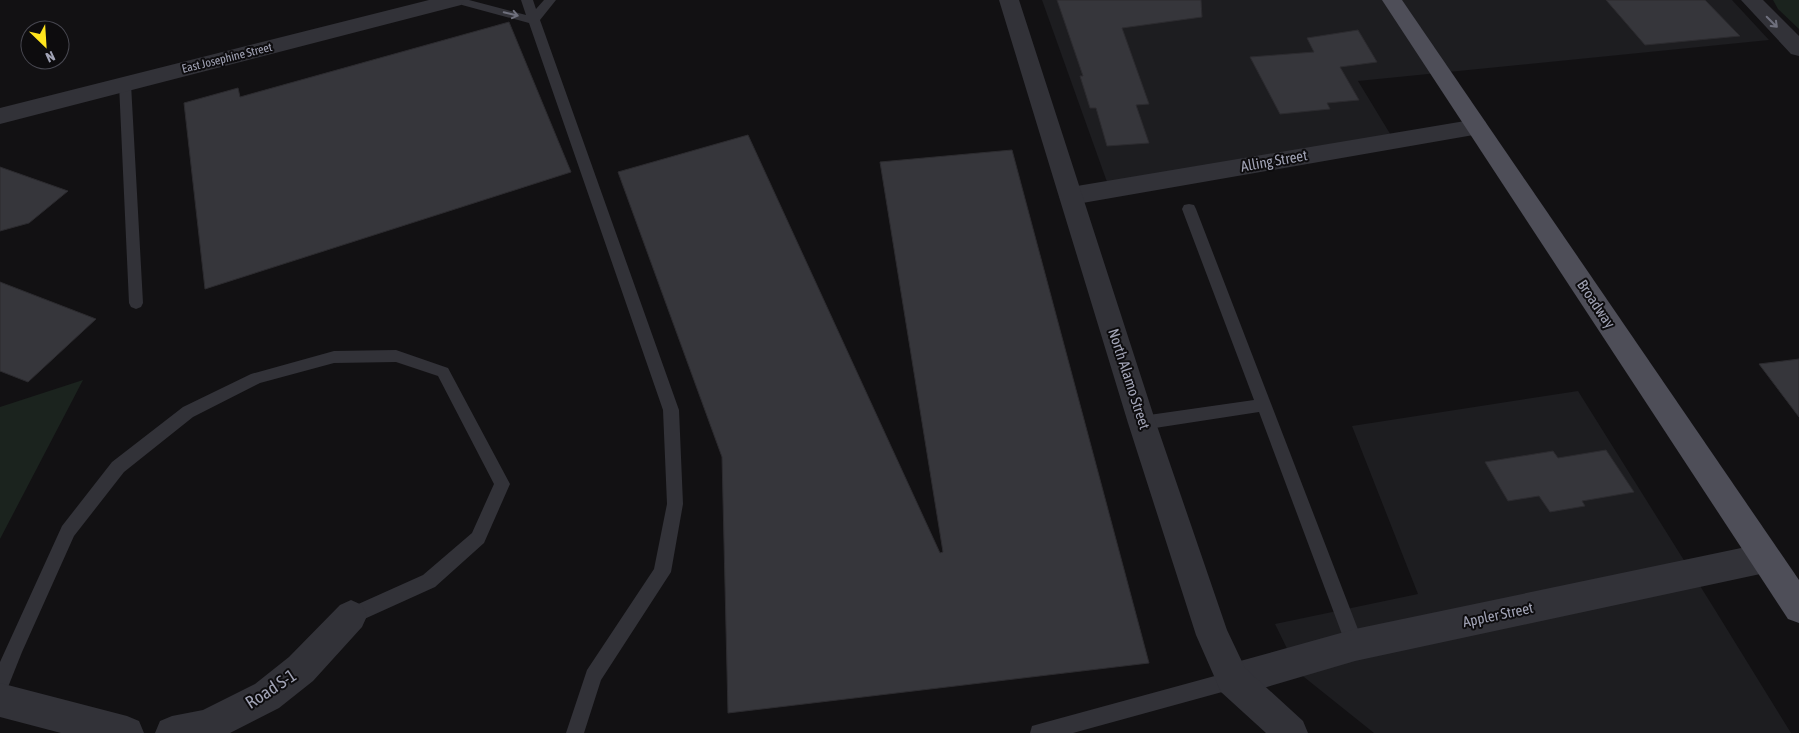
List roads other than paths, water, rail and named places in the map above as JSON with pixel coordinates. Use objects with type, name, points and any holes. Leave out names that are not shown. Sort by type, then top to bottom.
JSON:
[{"type":"main road","name":"Broadway","points":[[1392,0],[1799,608]]},
{"type":"street","name":"East Josephine Street","points":[[0,116],[454,0]]},
{"type":"street","name":"North Alamo Street","points":[[1009,0],[1142,423],[1212,635],[1233,680],[1291,733]]},
{"type":"street","points":[[1751,0],[1799,49]]},
{"type":"street","name":"Alling Street","points":[[1071,196],[1477,127]]},
{"type":"street","name":"Appler Street","points":[[1233,680],[1355,645],[1765,558]]},
{"type":"street","name":"Road S-1","points":[[172,733],[206,727],[267,696],[301,669],[351,616]]},
{"type":"street","points":[[0,700],[127,733]]},
{"type":"lane","points":[[454,0],[533,20]]},
{"type":"lane","points":[[527,0],[671,410],[675,504],[662,572],[593,676],[575,733]]},
{"type":"lane","points":[[533,20],[550,0]]},
{"type":"lane","points":[[125,84],[136,303]]},
{"type":"lane","points":[[1189,209],[1355,645]]},
{"type":"lane","points":[[0,686],[14,649],[68,530],[118,467],[188,412],[256,378],[334,357],[396,356],[443,372],[502,484],[478,538],[428,581],[351,616]]},
{"type":"lane","points":[[1142,423],[1263,405]]},
{"type":"lane","points":[[1039,733],[1233,680]]}]
